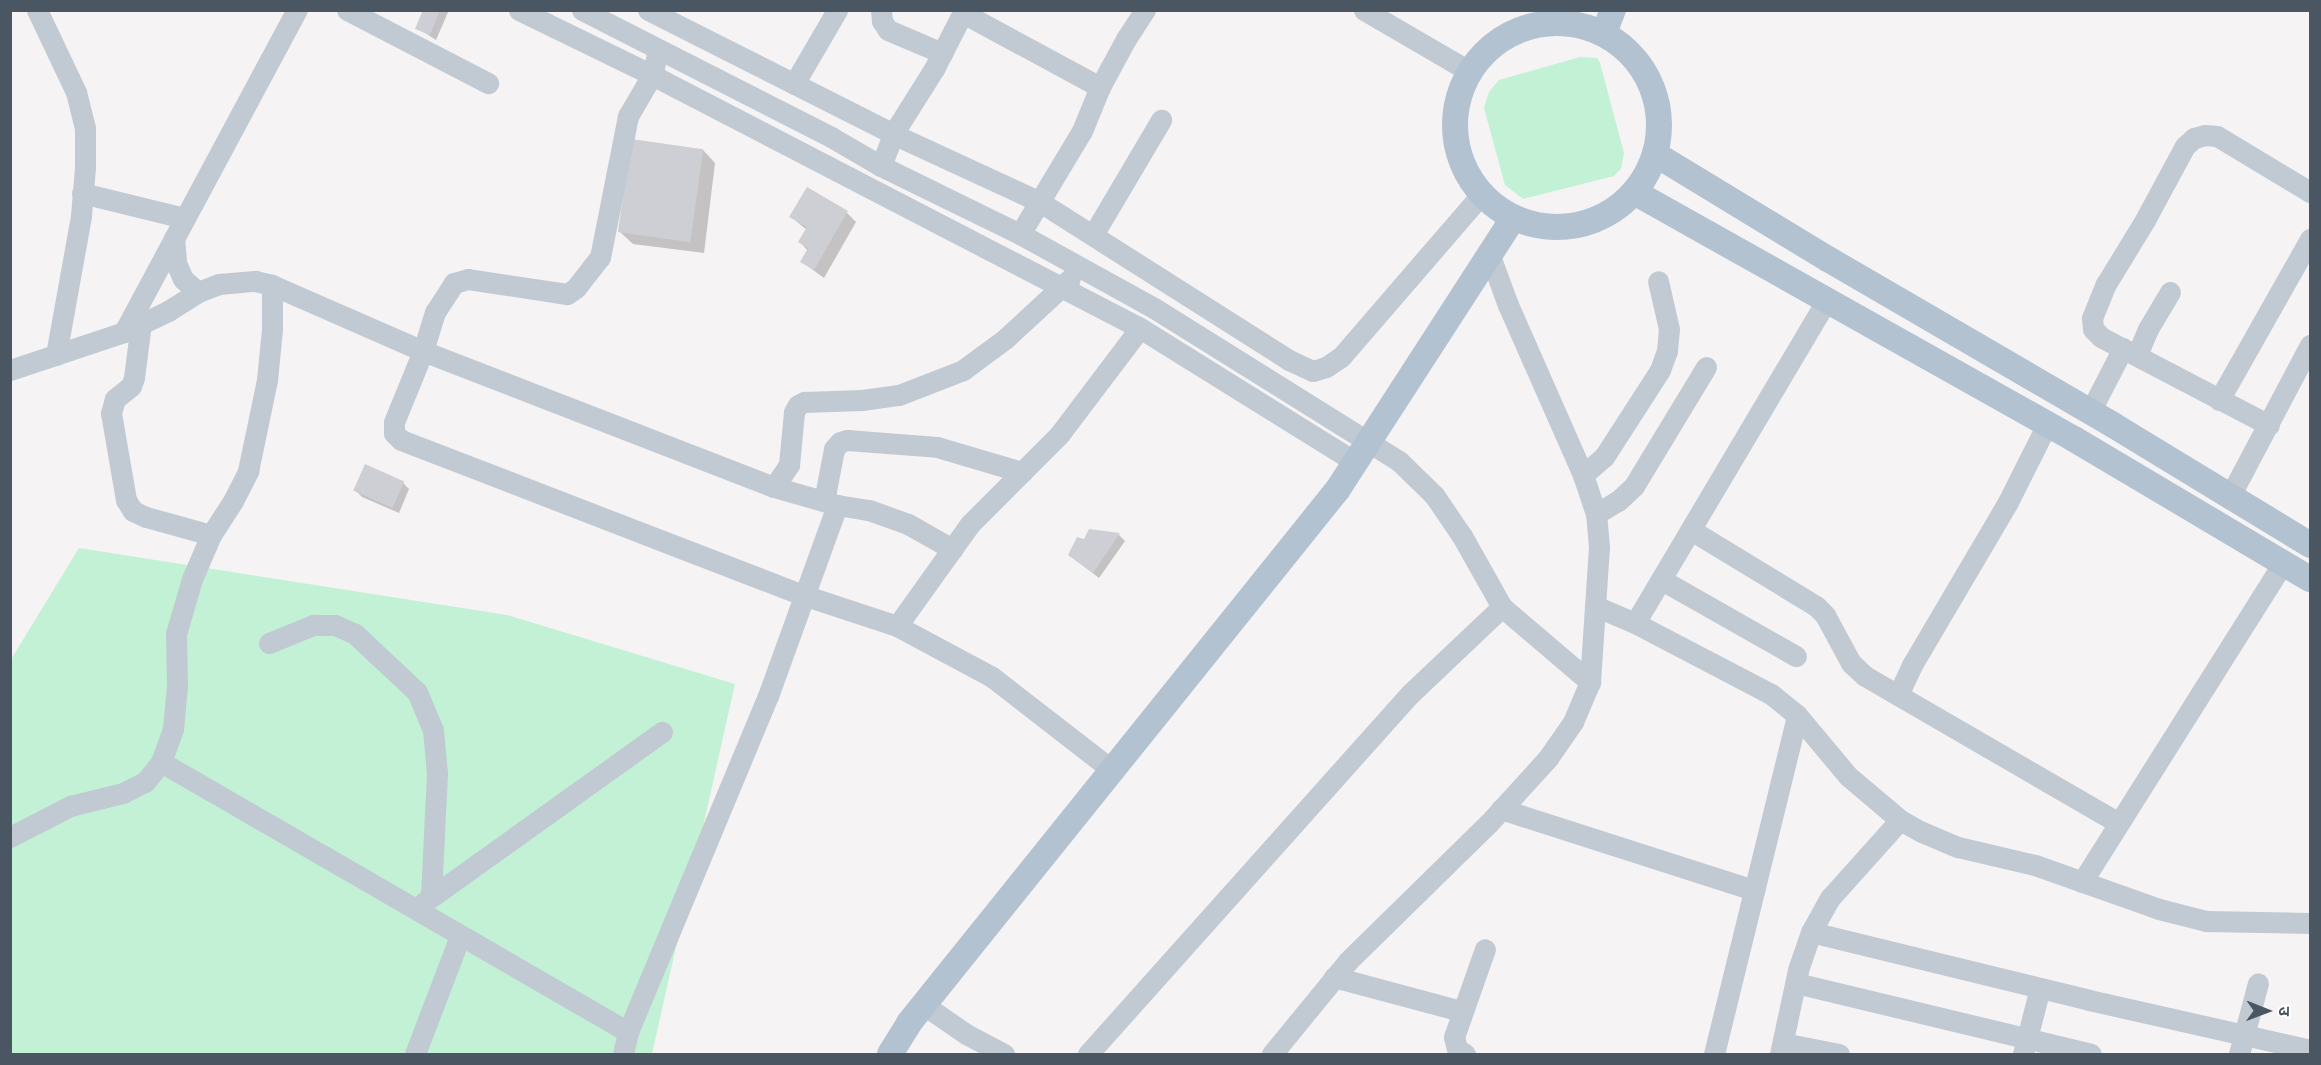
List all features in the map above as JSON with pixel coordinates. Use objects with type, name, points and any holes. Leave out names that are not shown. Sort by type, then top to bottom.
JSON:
[{"type":"main road","points":[[1579,17],[1608,22],[1648,80],[1656,98],[1659,126],[1655,153],[1647,174],[1634,192],[1608,214],[1575,226],[1540,227],[1513,219],[1481,195],[1463,167],[1454,135],[1456,102],[1468,71],[1489,47],[1515,30],[1545,22],[1579,17]]},
{"type":"main road","points":[[1655,153],[1828,259],[2090,412],[2310,545]]},
{"type":"main road","points":[[1634,192],[2047,424],[2310,579]]},
{"type":"main road","points":[[890,1054],[909,1023],[1331,498],[1513,219]]},
{"type":"street","points":[[37,10],[76,92],[85,128],[81,216],[56,355]]},
{"type":"street","points":[[211,535],[146,517],[133,511],[126,500],[111,413],[115,399],[131,386],[135,378],[132,328],[184,218],[297,10]]},
{"type":"street","points":[[347,10],[488,82]]},
{"type":"street","points":[[519,10],[652,75],[1140,328],[1362,452],[1399,461],[1434,495],[1462,537],[1502,607],[1590,682]]},
{"type":"street","points":[[582,10],[831,137],[881,166],[1020,234],[1154,308],[1362,452]]},
{"type":"street","points":[[648,10],[893,134],[1040,202],[1289,360],[1313,371],[1326,368],[1341,357],[1481,195]]},
{"type":"street","points":[[794,84],[837,10]]},
{"type":"street","points":[[881,10],[882,21],[888,30],[942,53]]},
{"type":"street","points":[[1020,234],[1082,131],[1100,87],[1145,10]]},
{"type":"street","points":[[1364,10],[1468,71]]},
{"type":"street","points":[[881,166],[893,134],[942,53],[963,12],[1100,87]]},
{"type":"street","points":[[658,50],[652,75],[628,116],[600,257],[576,288],[567,294],[559,295],[516,285],[468,279],[454,283],[435,312],[423,351],[394,422],[394,434],[401,440],[806,596],[897,626],[992,678],[1112,770]]},
{"type":"street","points":[[1093,236],[1161,120]]},
{"type":"street","points":[[2269,425],[2101,337],[2093,329],[2092,318],[2106,284],[2145,220],[2185,146],[2194,138],[2205,135],[2217,136],[2310,192]]},
{"type":"street","points":[[82,193],[184,218]]},
{"type":"street","points":[[174,238],[176,263],[183,279],[198,292]]},
{"type":"street","points":[[2219,400],[2310,238]]},
{"type":"street","points":[[1272,1054],[1334,976],[1501,809],[1548,758],[1573,722],[1590,682],[1599,547],[1596,514],[1583,475],[1508,306],[1490,256]]},
{"type":"street","points":[[774,487],[789,465],[794,412],[798,405],[804,402],[862,400],[899,395],[963,370],[1035,314],[1059,287],[1082,269]]},
{"type":"street","points":[[10,370],[132,328],[168,311],[198,292],[242,280],[272,285],[423,351],[774,487],[831,503],[869,510],[908,524],[952,549]]},
{"type":"street","points":[[1583,475],[1604,457],[1660,370],[1667,351],[1669,329],[1658,280]]},
{"type":"street","points":[[10,837],[70,806],[131,789],[145,782],[161,762],[173,729],[177,686],[176,634],[192,579],[211,535],[233,501],[248,471],[267,380],[272,330],[272,285]]},
{"type":"street","points":[[2090,412],[2148,329],[2170,292]]},
{"type":"street","points":[[1635,623],[1827,300]]},
{"type":"street","points":[[897,626],[952,549],[998,494],[1059,435],[1140,328]]},
{"type":"street","points":[[2230,496],[2310,345]]},
{"type":"street","points":[[1596,514],[1618,501],[1634,486],[1706,367]]},
{"type":"street","points":[[1898,695],[1912,665],[2008,502],[2047,424]]},
{"type":"street","points":[[623,1054],[628,1032],[768,696],[806,596],[831,503],[834,448],[840,442],[848,440],[937,447],[1022,472]]},
{"type":"street","points":[[1691,530],[1816,606],[1825,615],[1851,663],[1865,676],[2119,823]]},
{"type":"street","points":[[2082,882],[2283,563]]},
{"type":"street","points":[[1662,580],[1796,656]]},
{"type":"street","points":[[1595,606],[1635,623],[1771,694],[1797,715],[1848,776],[1900,820],[1958,847],[2035,865],[2206,921],[2309,920]]},
{"type":"street","points":[[1088,1054],[1410,694],[1502,607]]},
{"type":"street","points":[[269,643],[313,625],[335,626],[355,634],[417,692],[433,730],[437,773],[422,903]]},
{"type":"street","points":[[1714,1054],[1797,715]]},
{"type":"street","points":[[422,903],[662,732]]},
{"type":"street","points":[[161,762],[422,903],[460,936],[628,1032]]},
{"type":"street","points":[[1501,809],[1754,890]]},
{"type":"street","points":[[1839,1054],[1781,1049],[1796,983],[1811,932],[1830,898],[1900,820]]},
{"type":"street","points":[[1811,932],[2040,988],[2241,1045],[2310,1050]]},
{"type":"street","points":[[415,1054],[460,936]]},
{"type":"street","points":[[1465,1054],[1457,1049],[1454,1037],[1461,1011],[1485,949]]},
{"type":"street","points":[[1334,976],[1461,1011]]},
{"type":"street","points":[[1796,983],[2025,1047],[2091,1054]]},
{"type":"street","points":[[2241,1045],[2258,983]]},
{"type":"street","points":[[2025,1047],[2040,988]]},
{"type":"street","points":[[924,1005],[966,1034],[1004,1054]]},
{"type":"green space","points":[[1580,57],[1597,58],[1600,63],[1624,153],[1621,169],[1614,176],[1523,199],[1505,185],[1484,108],[1489,92],[1499,80]]},
{"type":"green space","points":[[79,548],[507,615],[735,684],[652,1054],[11,1054],[10,661]]},
{"type":"building","points":[[423,10],[440,10],[430,35],[415,29]]},
{"type":"building","points":[[631,139],[703,149],[690,242],[618,232]]},
{"type":"building","points":[[807,187],[848,211],[814,270],[800,262],[808,248],[798,242],[807,227],[789,217]]},
{"type":"building","points":[[365,464],[404,481],[392,508],[353,490]]},
{"type":"building","points":[[1089,529],[1120,533],[1093,573],[1068,555],[1077,537],[1084,539]]}]
